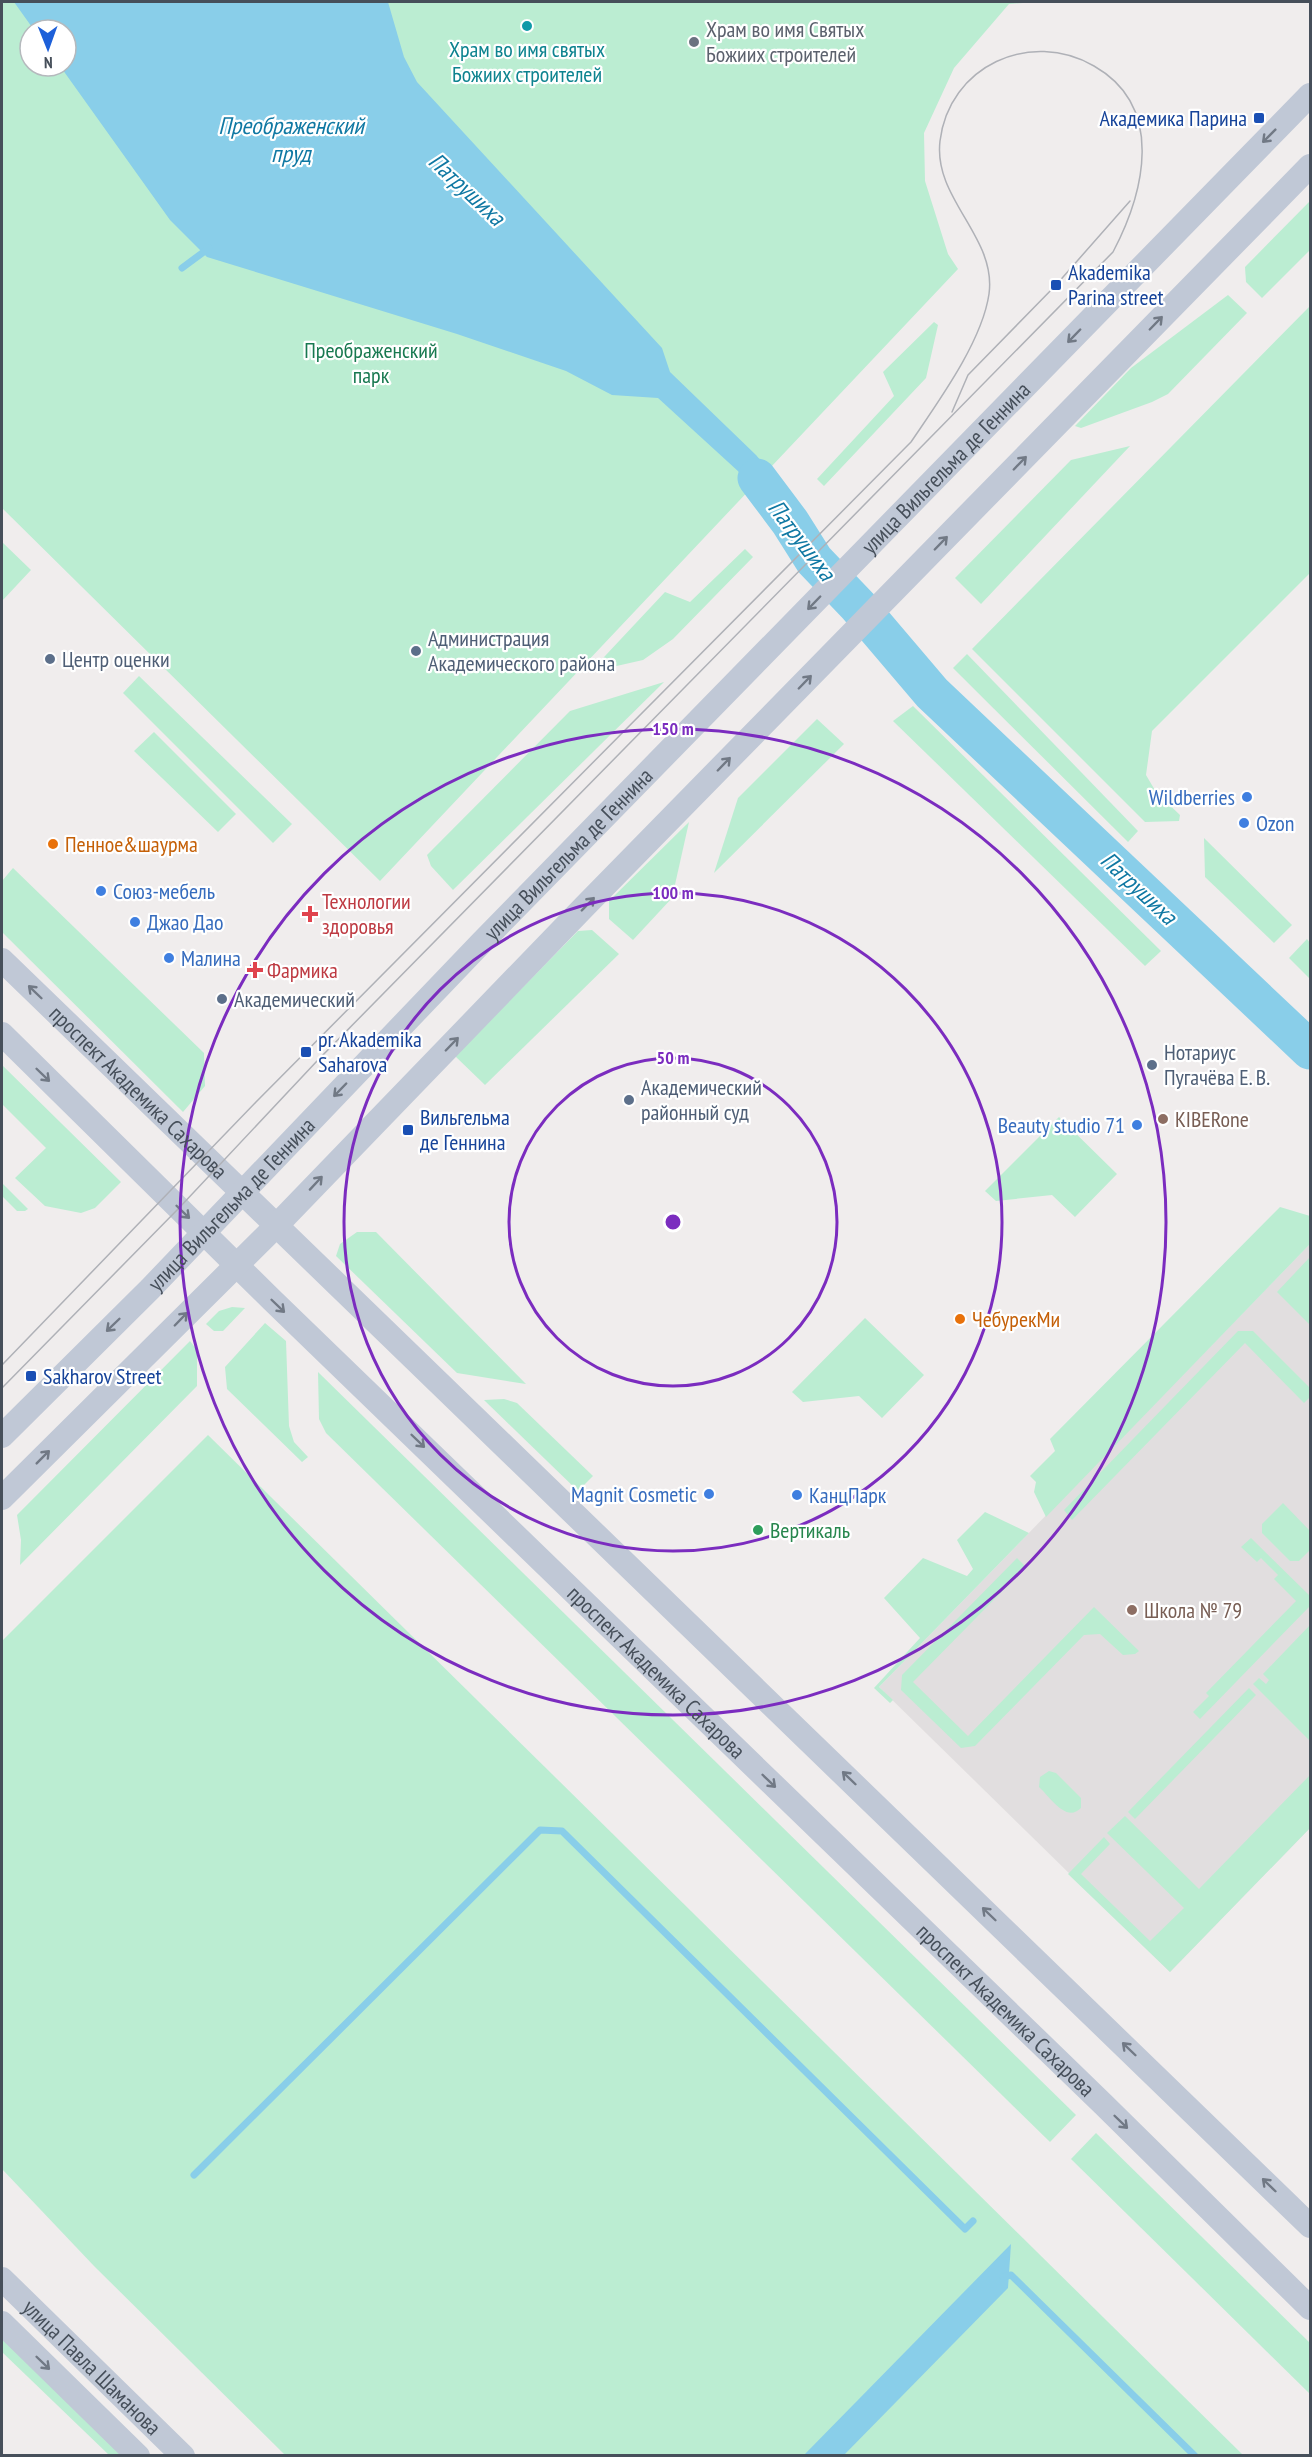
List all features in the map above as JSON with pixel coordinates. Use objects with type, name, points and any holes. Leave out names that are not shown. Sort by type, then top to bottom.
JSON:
[{"type":"street","name":"улица Вильгельма де Геннина","points":[[2,1436],[243,1194],[482,942],[1311,95]]},
{"type":"street","name":"улица Вильгельма де Геннина","points":[[2,1498],[276,1226],[764,723],[1311,166]]},
{"type":"street","name":"проспект Академика Сахарова","points":[[2,960],[1311,2226]]},
{"type":"street","name":"проспект Академика Сахарова","points":[[2,1034],[1311,2308]]},
{"type":"street","name":"улица Павла Шаманова","points":[[2,2279],[183,2456]]},
{"type":"street","name":"улица Павла Шаманова","points":[[2,2323],[138,2456]]},
{"type":"shaded area","name":"Школа № 79","points":[[1310,1244],[1310,1828],[1170,1972],[879,1687]]},
{"type":"green space","name":"Преображенский парк","points":[[2,2],[1037,2],[1009,4],[954,68],[924,133],[925,181],[948,254],[958,269],[380,881],[2,508]]},
{"type":"green space","points":[[1310,201],[1310,250],[1262,298],[1246,282],[1245,267]]},
{"type":"green space","points":[[1228,295],[1247,313],[1168,394],[1081,428],[1075,426],[1131,368]]},
{"type":"green space","points":[[1310,306],[1310,573],[1152,731],[1146,775],[1156,792],[1180,815],[1179,821],[1145,822],[972,649]]},
{"type":"green space","points":[[934,322],[938,325],[926,378],[824,486],[817,479],[894,396],[883,372]]},
{"type":"green space","points":[[1130,446],[981,604],[955,578],[1071,460]]},
{"type":"green space","points":[[2,542],[31,570],[2,601]]},
{"type":"green space","points":[[745,549],[753,557],[673,639],[643,660],[590,672],[665,592],[690,602]]},
{"type":"green space","points":[[967,654],[1138,831],[1128,842],[953,668]]},
{"type":"green space","points":[[139,676],[292,824],[273,843],[123,693]]},
{"type":"green space","points":[[664,682],[453,890],[431,866],[427,855],[570,711]]},
{"type":"green space","points":[[913,706],[1161,951],[1145,966],[893,721]]},
{"type":"green space","points":[[817,719],[844,744],[714,873],[738,798]]},
{"type":"green space","points":[[154,732],[236,814],[218,832],[134,751]]},
{"type":"green space","points":[[689,822],[672,898],[633,940],[609,919],[609,901]]},
{"type":"green space","points":[[1204,838],[1292,925],[1274,943],[1205,877]]},
{"type":"green space","points":[[13,868],[204,1053],[205,1086],[183,1112],[3,933],[2,881]]},
{"type":"green space","points":[[592,930],[619,954],[485,1085],[455,1056],[578,931]]},
{"type":"green space","points":[[1307,939],[1310,943],[1310,979],[1289,958]]},
{"type":"green space","points":[[2,1065],[121,1182],[95,1208],[81,1213],[45,1206],[15,1178],[46,1148],[2,1104]]},
{"type":"green space","points":[[1059,1117],[1117,1174],[1075,1217],[1052,1195],[996,1201],[985,1191]]},
{"type":"green space","points":[[2,1183],[28,1209],[17,1211],[2,1196]]},
{"type":"green space","points":[[1280,1207],[1310,1216],[1310,1244],[1046,1517],[1034,1492],[1036,1482],[1030,1476],[1055,1451],[1050,1439]]},
{"type":"green space","points":[[357,1232],[376,1232],[526,1384],[457,1373],[336,1256],[340,1244]]},
{"type":"green space","points":[[1310,1257],[1310,1325],[1277,1292]]},
{"type":"green space","points":[[232,1307],[245,1308],[223,1331],[214,1331],[206,1324],[219,1311]]},
{"type":"green space","points":[[865,1318],[924,1375],[882,1418],[859,1396],[803,1402],[792,1392]]},
{"type":"green space","points":[[265,1323],[286,1341],[289,1426],[294,1442],[308,1457],[302,1462],[227,1389],[225,1367]]},
{"type":"green space","points":[[1238,1331],[1253,1331],[1310,1388],[1310,1397],[1304,1403],[1245,1343],[1072,1520],[1064,1510]]},
{"type":"green space","points":[[190,1341],[197,1350],[197,1386],[20,1565],[21,1540],[17,1515]]},
{"type":"green space","points":[[318,1372],[1076,2115],[1050,2142],[326,1433],[319,1419]]},
{"type":"green space","points":[[504,1399],[517,1403],[593,1476],[578,1491],[484,1400]]},
{"type":"green space","points":[[208,1435],[1243,2455],[285,2455],[94,2266],[2,2169],[2,1641]]},
{"type":"green space","points":[[1283,1503],[1310,1531],[1310,1550],[1299,1561],[1290,1561],[1262,1533],[1262,1524]]},
{"type":"green space","points":[[985,1512],[1029,1533],[879,1687],[893,1700],[890,1703],[874,1688],[920,1638],[884,1598],[923,1558],[967,1576],[973,1569],[957,1540]]},
{"type":"green space","points":[[1251,1538],[1309,1595],[1309,1607],[1200,1719],[1193,1712],[1209,1696],[1206,1693],[1296,1601],[1274,1579],[1278,1575],[1261,1558],[1257,1562],[1241,1547]]},
{"type":"green space","points":[[1017,1558],[1026,1567],[913,1682],[968,1736],[1094,1607],[1139,1651],[1135,1654],[1123,1655],[1100,1634],[1084,1635],[975,1746],[961,1748],[901,1690],[902,1675]]},
{"type":"green space","points":[[1310,1625],[1310,1741],[1253,1684],[1259,1678],[1266,1684],[1269,1680],[1263,1674]]},
{"type":"green space","points":[[1249,1688],[1256,1695],[1135,1819],[1128,1812]]},
{"type":"green space","points":[[1049,1771],[1056,1773],[1081,1798],[1081,1808],[1070,1813],[1064,1811],[1039,1787],[1040,1777]]},
{"type":"green space","points":[[1310,1775],[1310,1828],[1170,1972],[1068,1874],[1104,1837],[1110,1844],[1081,1874],[1150,1941],[1184,1908],[1107,1833],[1125,1816],[1199,1889]]},
{"type":"green space","points":[[1096,2133],[1310,2343],[1310,2394],[1071,2159]]},
{"type":"green space","points":[[2,2338],[122,2455],[109,2455],[2,2352]]},
{"type":"water","name":"Преображенский пруд","points":[[14,2],[388,2],[404,57],[417,82],[662,348],[670,372],[756,455],[800,507],[778,529],[739,472],[658,398],[612,395],[566,371],[457,334],[207,257],[170,220],[69,78],[78,78],[78,18],[25,18]]},
{"type":"water","points":[[1011,2244],[1008,2288],[844,2455],[804,2455]]},
{"type":"waterway","points":[[182,268],[209,248]]},
{"type":"waterway","name":"Патрушиха","points":[[757,478],[790,522],[814,560],[858,606],[932,693],[1310,1050]]},
{"type":"waterway","points":[[194,2175],[540,1830],[562,1831],[965,2229],[973,2221]]},
{"type":"waterway","points":[[1003,2277],[1011,2275],[1195,2456]]},
{"type":"tram line","points":[[2,1365],[256,1102],[911,442],[958,371],[978,332],[989,294],[989,273],[984,254],[955,200],[940,162],[940,141],[947,115],[959,92],[976,75],[996,62],[1020,54],[1044,52],[1069,56],[1094,66],[1117,83],[1132,104],[1140,127],[1142,152],[1140,178],[1133,204],[1113,252],[317,1061],[179,1208],[2,1388]]},
{"type":"tram line","points":[[952,412],[968,375],[1056,285],[1130,201]]},
{"type":"place","name":"Храм во имя святых Божиих строителей","points":[[527,26]]},
{"type":"place","name":"Храм во имя Святых Божиих строителей","points":[[694,42]]},
{"type":"place","name":"Академика Парина","points":[[1259,118]]},
{"type":"place","name":"Akademika Parina street","points":[[1056,285]]},
{"type":"place","name":"Администрация Академического района","points":[[416,651]]},
{"type":"place","name":"Центр оценки","points":[[50,659]]},
{"type":"place","name":"Wildberries","points":[[1247,797]]},
{"type":"place","name":"Ozon","points":[[1244,823]]},
{"type":"place","name":"Пенное&шаурма","points":[[53,844]]},
{"type":"place","name":"Союз-мебель","points":[[101,891]]},
{"type":"place","name":"Технологии здоровья","points":[[310,914]]},
{"type":"place","name":"Джао Дао","points":[[135,922]]},
{"type":"place","name":"Малина","points":[[169,958]]},
{"type":"place","name":"Фармика","points":[[255,970]]},
{"type":"place","name":"Академический","points":[[222,999]]},
{"type":"place","name":"pr. Akademika Saharova","points":[[306,1052]]},
{"type":"place","name":"Нотариус Пугачёва Е. В.","points":[[1152,1065]]},
{"type":"place","name":"Академический районный суд","points":[[629,1100]]},
{"type":"place","name":"KIBERone","points":[[1163,1119]]},
{"type":"place","name":"Beauty studio 71","points":[[1137,1125]]},
{"type":"place","name":"Вильгельма де Геннина","points":[[408,1130]]},
{"type":"place","name":"ЧебурекМи","points":[[960,1319]]},
{"type":"place","name":"Sakharov Street","points":[[31,1376]]},
{"type":"place","name":"Magnit Cosmetic","points":[[709,1494]]},
{"type":"place","name":"КанцПарк","points":[[797,1495]]},
{"type":"place","name":"Вертикаль","points":[[758,1530]]},
{"type":"place","name":"Школа № 79","points":[[1132,1610]]}]
